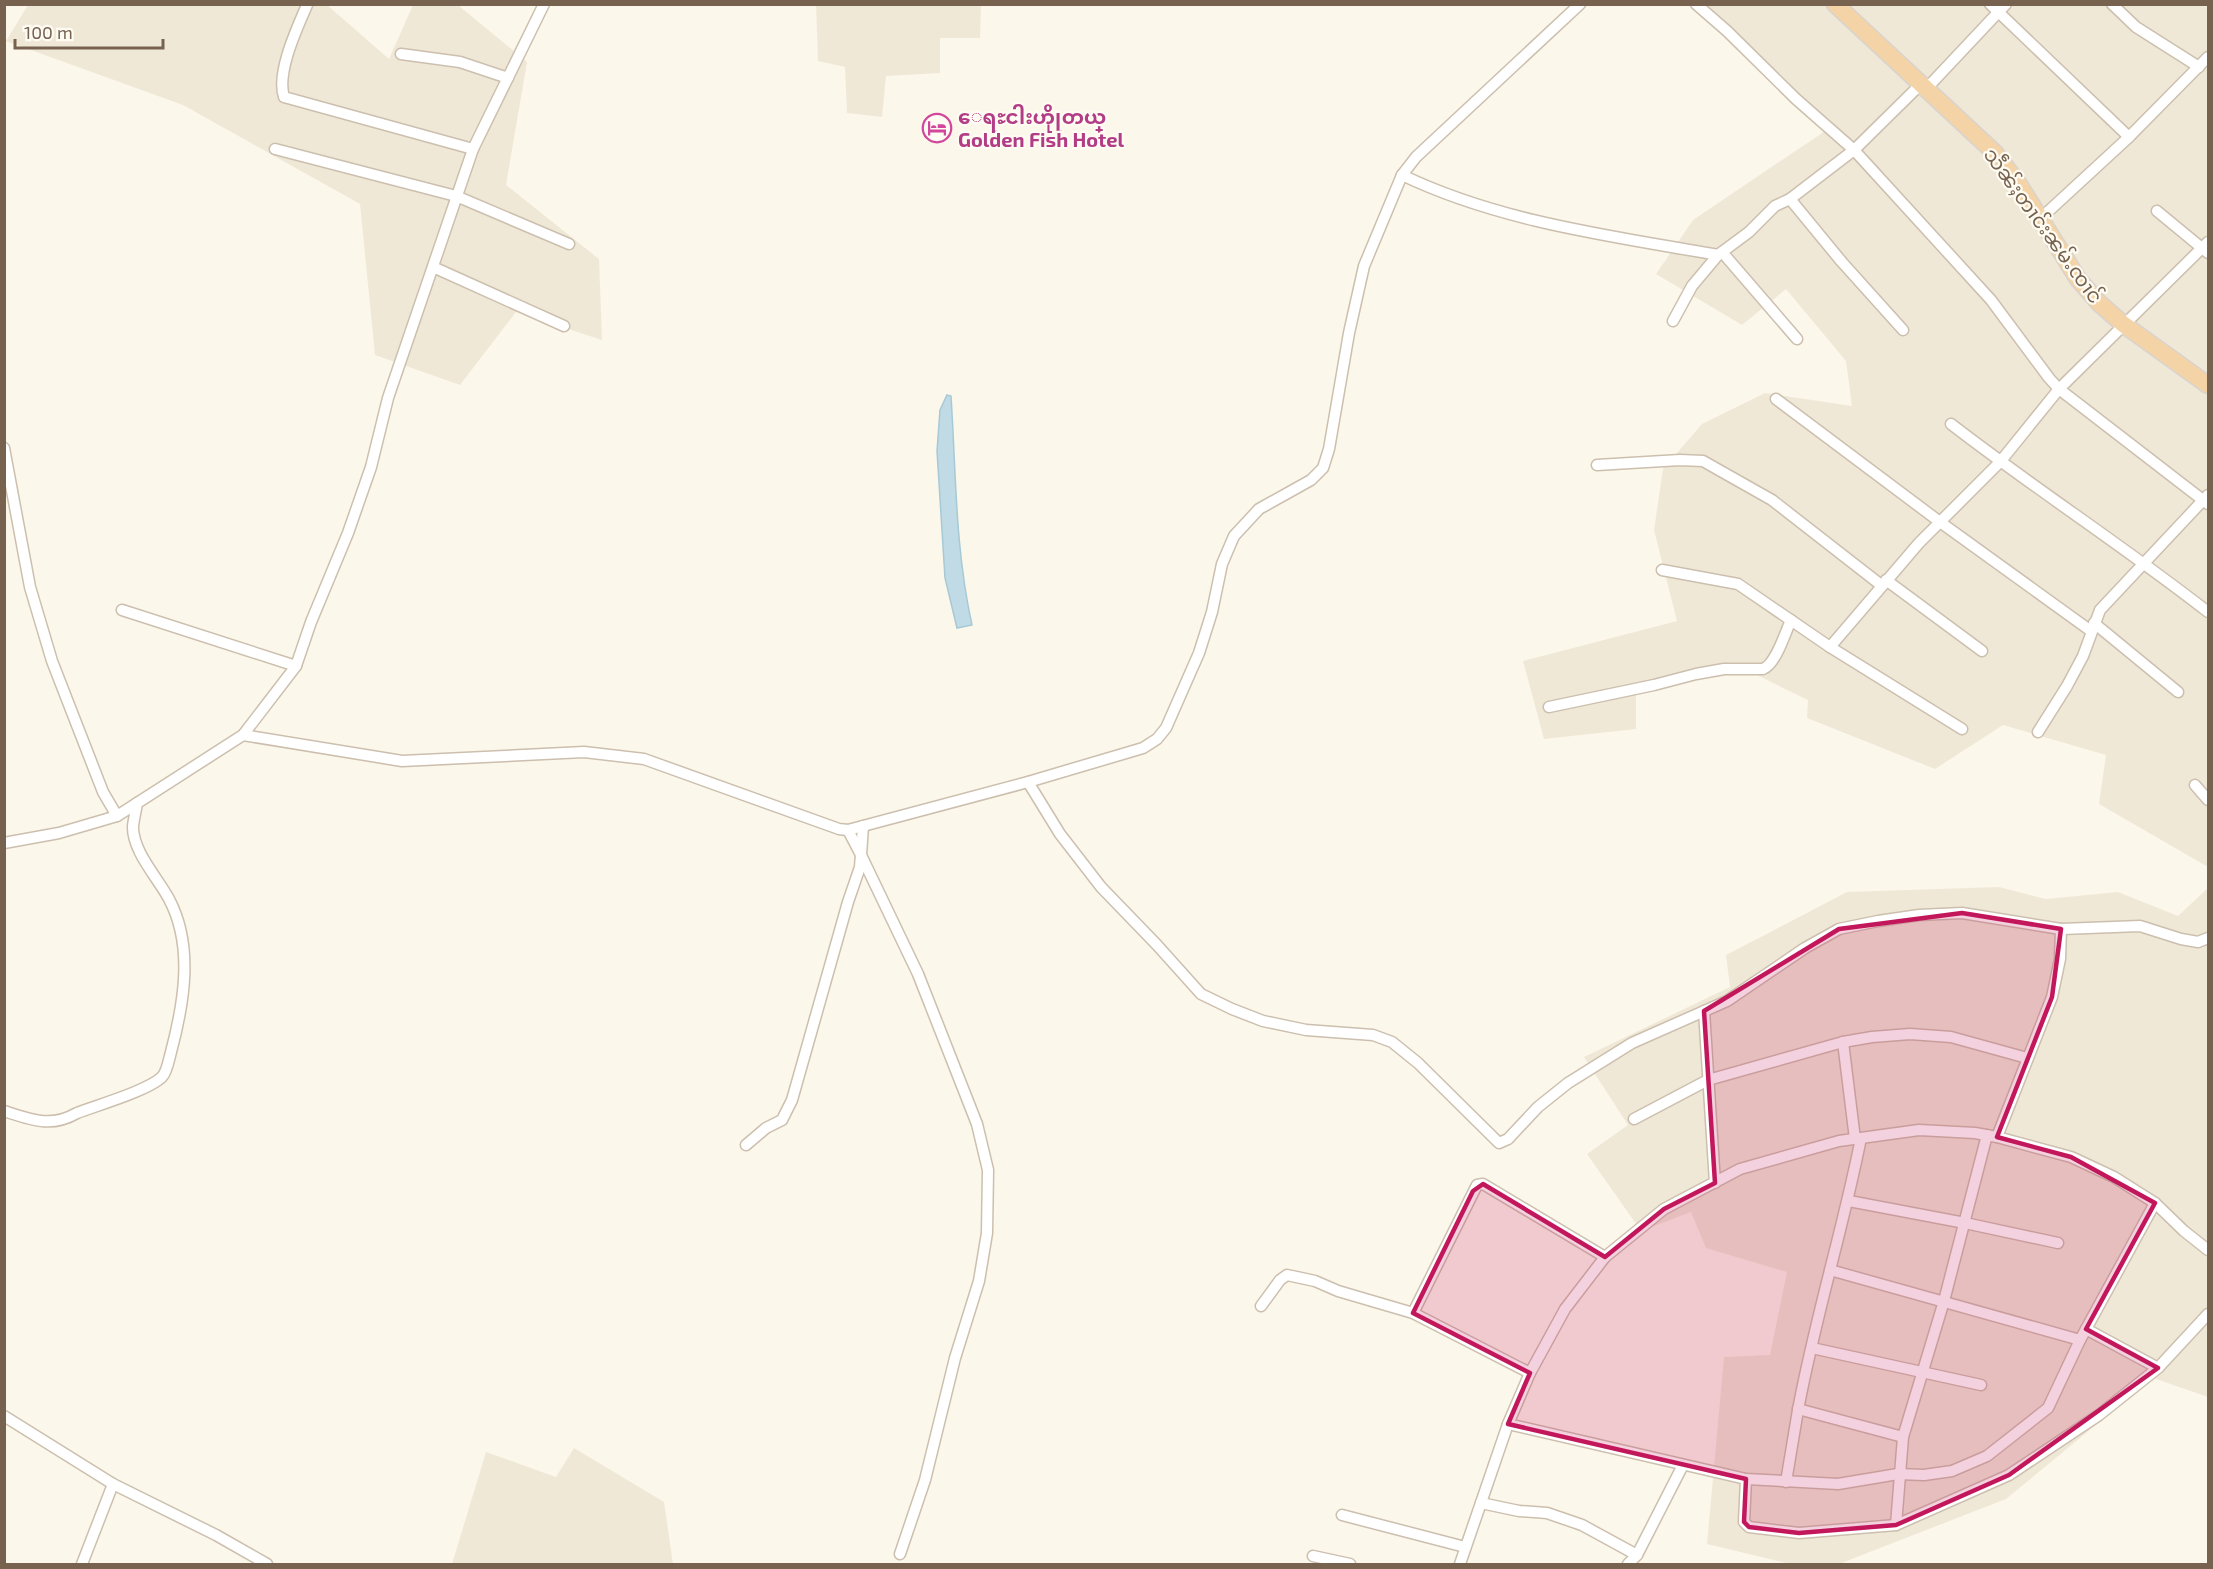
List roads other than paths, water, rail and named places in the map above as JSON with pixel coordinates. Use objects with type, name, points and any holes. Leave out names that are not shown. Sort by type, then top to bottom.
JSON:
[{"type":"highway","name":"သဵၼ်ႈတၢင်းၼမ်ႉၸၢင်","points":[[1835,4],[1995,153],[2018,183],[2078,279],[2099,303],[2123,324],[2208,385]]},
{"type":"street","points":[[4,843],[59,833],[117,816],[243,735],[296,666],[310,622],[348,533],[368,478],[388,398],[473,149],[544,4]]},
{"type":"street","points":[[243,735],[402,761],[584,752],[620,755],[644,759],[839,829],[848,830],[1028,782],[1143,748],[1157,739],[1166,728],[1198,653],[1212,612],[1222,564],[1234,536],[1259,509],[1311,480],[1323,468],[1329,449],[1349,333],[1364,266],[1402,176],[1416,157],[1580,4]]},
{"type":"street","points":[[1696,4],[1796,99],[1854,150],[1991,300],[2049,378],[2060,389],[2207,500],[2144,562],[2100,610],[2083,656],[2038,732]]},
{"type":"street","points":[[2112,4],[2136,27],[2199,68]]},
{"type":"street","points":[[307,5],[289,47],[282,90],[284,97],[473,149]]},
{"type":"street","points":[[1673,321],[1692,286],[1720,253],[1749,232],[1775,207],[1790,199],[1854,150],[1924,86],[1998,7],[2129,137]]},
{"type":"street","points":[[401,54],[460,62],[508,78]]},
{"type":"street","points":[[2040,219],[2129,137],[2208,57]]},
{"type":"street","points":[[275,149],[456,196],[570,244]]},
{"type":"street","points":[[1402,176],[1433,190],[1536,222],[1720,253],[1797,339]]},
{"type":"street","points":[[1790,199],[1902,330]]},
{"type":"street","points":[[1830,647],[1884,582],[2000,462],[2060,389],[2123,324],[2206,248],[2157,212]]},
{"type":"street","points":[[432,267],[564,326]]},
{"type":"street","points":[[1776,399],[1940,522],[2093,627],[2178,692]]},
{"type":"street","points":[[1951,424],[2000,462],[2144,562],[2208,612]]},
{"type":"street","points":[[4,448],[30,587],[52,661],[103,792],[117,816]]},
{"type":"street","points":[[1597,465],[1680,460],[1703,461],[1772,500],[1982,651]]},
{"type":"street","points":[[1662,570],[1738,584],[1830,647],[1962,729]]},
{"type":"street","points":[[122,610],[296,666]]},
{"type":"street","points":[[1549,707],[1724,669],[1763,669],[1773,660],[1791,620]]},
{"type":"street","points":[[1028,782],[1060,834],[1101,887],[1200,994],[1263,1021],[1306,1030],[1373,1035],[1392,1042],[1418,1063],[1499,1143],[1508,1139],[1539,1107],[1568,1083],[1632,1043],[1727,1001],[1805,948],[1839,929],[1919,915],[1962,913],[2061,929],[2140,926],[2181,939],[2198,942],[2208,938]]},
{"type":"street","points":[[2195,785],[2208,800]]},
{"type":"street","points":[[4,1111],[50,1123],[66,1119],[150,1085],[164,1076],[177,1029],[185,972],[181,930],[169,899],[151,872],[136,842],[133,827],[137,803]]},
{"type":"street","points":[[746,1145],[766,1128],[782,1120],[792,1100],[860,867],[863,826]]},
{"type":"street","points":[[848,830],[918,974],[977,1124],[988,1170],[987,1233],[979,1281],[955,1358],[925,1480],[900,1554]]},
{"type":"street","points":[[1896,1525],[1903,1437],[1992,1136],[2052,997],[2060,958],[2061,929]]},
{"type":"street","points":[[1704,1011],[1715,1183]]},
{"type":"street","points":[[1634,1119],[1708,1080],[1843,1042],[1910,1034],[1951,1037],[2027,1058]]},
{"type":"street","points":[[1786,1482],[1798,1409],[1830,1270],[1849,1201],[1858,1138],[1843,1042]]},
{"type":"street","points":[[1460,1564],[1508,1424],[1530,1373],[1565,1309],[1605,1257],[1664,1209],[1740,1169],[1839,1141],[1919,1130],[1992,1136],[2071,1157],[2114,1177],[2155,1203],[2208,1250]]},
{"type":"street","points":[[1413,1312],[1477,1185],[1483,1184],[1605,1257]]},
{"type":"street","points":[[1849,1201],[1965,1222],[2058,1243]]},
{"type":"street","points":[[1508,1424],[1746,1479],[1838,1484],[1899,1474],[1924,1475],[1952,1471],[1987,1456],[2048,1408],[2080,1340],[2155,1203]]},
{"type":"street","points":[[1830,1270],[2080,1340]]},
{"type":"street","points":[[1261,1306],[1280,1280],[1287,1275],[1315,1281],[1338,1291],[1413,1312],[1530,1373]]},
{"type":"street","points":[[1746,1479],[1744,1522],[1749,1527],[1799,1533],[1896,1525],[2009,1475],[2099,1415],[2158,1368],[2208,1314]]},
{"type":"street","points":[[2086,1329],[2158,1368]]},
{"type":"street","points":[[1812,1348],[1981,1385]]},
{"type":"street","points":[[1798,1409],[1903,1437]]},
{"type":"street","points":[[4,1416],[113,1484],[216,1535],[267,1564]]},
{"type":"street","points":[[1628,1564],[1637,1555],[1683,1465]]},
{"type":"street","points":[[82,1564],[113,1484]]},
{"type":"street","points":[[1481,1503],[1519,1511],[1547,1513],[1582,1525],[1637,1555]]},
{"type":"street","points":[[1342,1515],[1465,1547]]},
{"type":"street","points":[[1313,1556],[1350,1564]]},
{"type":"water","points":[[947,395],[951,396],[959,539],[972,625],[957,628],[945,578],[937,451],[940,410]]},
{"type":"place","name":"ေရႊငါးဟိုုတယ္ Golden Fish Hotel","points":[[937,128]]}]
